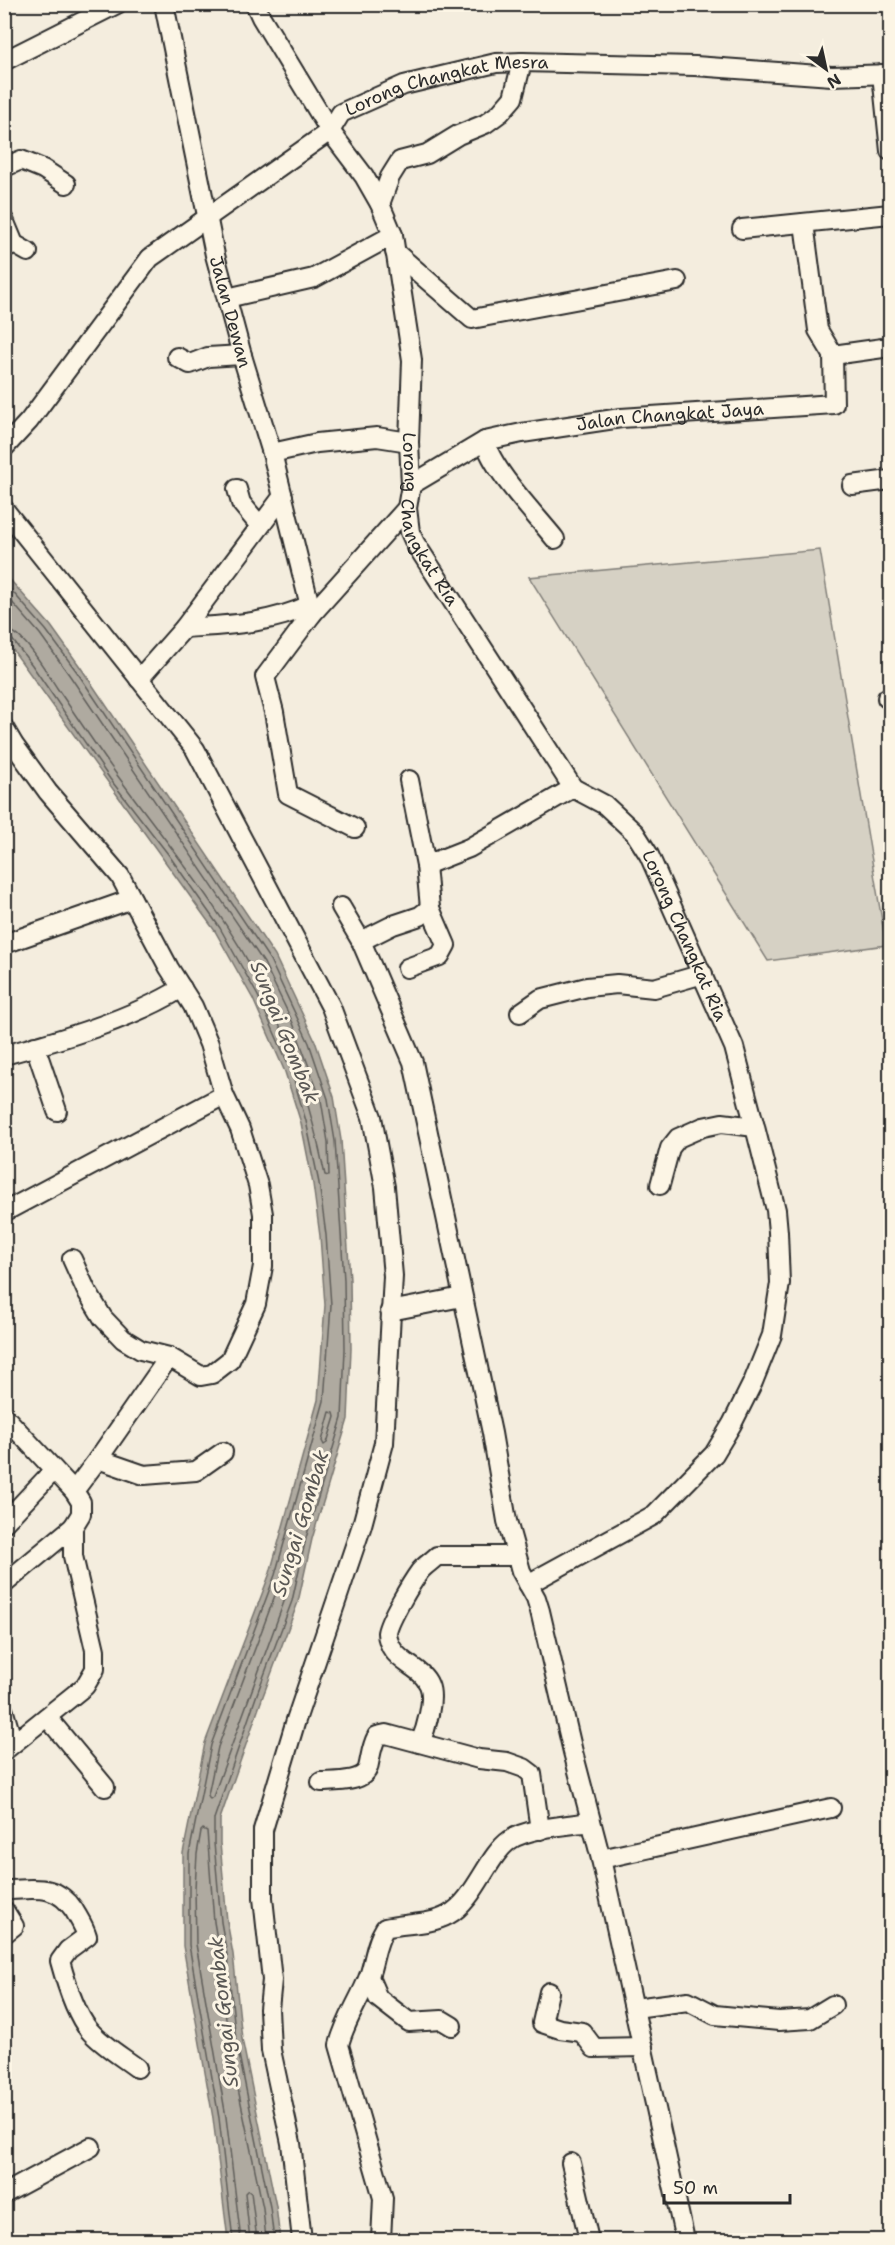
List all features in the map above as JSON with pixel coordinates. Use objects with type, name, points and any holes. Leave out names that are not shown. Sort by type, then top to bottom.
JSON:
[{"type":"street","points":[[4,60],[117,4]]},
{"type":"street","name":"Jalan Dewan","points":[[164,4],[206,217],[242,355],[272,453],[311,610]]},
{"type":"street","name":"Lorong Changkat Ria","points":[[255,4],[330,131],[364,176],[380,204],[394,244],[412,360],[409,442],[411,484],[406,508],[410,532],[573,788],[605,805],[635,833],[649,855],[663,882],[734,1047],[776,1210],[780,1282],[772,1335],[738,1414],[714,1455],[654,1515],[528,1584]]},
{"type":"street","points":[[380,204],[390,177],[400,161],[427,154],[458,135],[485,124],[500,113],[513,98],[522,62]]},
{"type":"street","name":"Lorong Changkat Mesra","points":[[4,448],[29,421],[150,258],[330,131],[341,113],[404,85],[496,63],[522,62],[695,66],[832,76],[886,74]]},
{"type":"street","points":[[886,74],[891,151]]},
{"type":"street","points":[[5,168],[21,160],[43,169],[66,184]]},
{"type":"street","points":[[742,229],[891,214]]},
{"type":"street","points":[[4,220],[14,244],[28,252]]},
{"type":"street","points":[[804,223],[818,330],[833,355],[891,347]]},
{"type":"street","points":[[227,298],[314,278],[394,244]]},
{"type":"street","name":"Lorong Changkat Ria","points":[[394,244],[472,318],[677,281]]},
{"type":"street","points":[[177,357],[190,364],[208,357],[242,355]]},
{"type":"street","name":"Jalan Changkat Jaya","points":[[411,484],[485,441],[522,433],[621,418],[834,404],[833,355]]},
{"type":"street","points":[[272,453],[317,443],[377,437],[409,442]]},
{"type":"street","points":[[485,441],[487,451],[508,481],[555,539]]},
{"type":"street","points":[[852,485],[891,480]]},
{"type":"street","points":[[237,489],[241,503],[260,526]]},
{"type":"street","points":[[139,679],[184,628],[283,496]]},
{"type":"street","points":[[355,828],[288,794],[274,712],[265,677],[311,610],[406,508]]},
{"type":"street","points":[[4,509],[195,749],[331,1007],[372,1117],[385,1187],[393,1276],[384,1443],[362,1525],[296,1719],[263,1830],[263,1898],[272,1980],[269,2009],[271,2050],[291,2143],[302,2241]]},
{"type":"street","points":[[184,628],[248,623],[311,610]]},
{"type":"street","points":[[4,728],[48,792],[120,876],[193,1006],[209,1044],[224,1095],[240,1129],[258,1185],[261,1205],[263,1266],[256,1304],[230,1360],[213,1374],[201,1376],[169,1357],[141,1350],[123,1339],[103,1318],[86,1290],[72,1259]]},
{"type":"street","points":[[407,968],[440,956],[446,945],[430,908],[426,865],[409,780]]},
{"type":"street","points":[[426,865],[469,848],[573,788]]},
{"type":"street","points":[[4,944],[132,899]]},
{"type":"street","points":[[341,907],[361,941],[413,1062],[492,1433],[507,1521],[520,1571],[536,1598],[601,1859],[685,2241]]},
{"type":"street","points":[[361,941],[393,925],[420,916],[430,908]]},
{"type":"street","points":[[520,1013],[540,999],[587,987],[616,984],[654,988],[703,974]]},
{"type":"street","points":[[4,1055],[157,1004],[182,988]]},
{"type":"street","points":[[35,1046],[57,1111]]},
{"type":"street","points":[[4,1212],[224,1095]]},
{"type":"street","points":[[660,1185],[670,1148],[678,1138],[703,1127],[722,1124],[755,1126]]},
{"type":"street","points":[[390,1311],[462,1297]]},
{"type":"street","points":[[74,1491],[169,1357]]},
{"type":"street","points":[[4,1416],[74,1491],[81,1502],[81,1514],[73,1527],[4,1584]]},
{"type":"street","points":[[98,1459],[144,1475],[196,1471],[223,1452]]},
{"type":"street","points":[[4,1523],[54,1470]]},
{"type":"street","points":[[9,1747],[86,1686],[95,1669],[95,1650],[73,1556],[73,1527]]},
{"type":"street","points":[[420,1743],[426,1730],[430,1706],[430,1686],[422,1672],[402,1661],[392,1648],[387,1635],[390,1623],[421,1570],[437,1556],[516,1556]]},
{"type":"street","points":[[4,1712],[9,1747]]},
{"type":"street","points":[[47,1717],[105,1787]]},
{"type":"street","points":[[321,1782],[357,1778],[364,1775],[377,1736],[386,1734],[479,1759],[507,1762],[524,1768],[532,1774],[540,1830]]},
{"type":"street","points":[[601,1859],[831,1808]]},
{"type":"street","points":[[381,2241],[383,2198],[339,2045],[344,2026],[369,1977],[377,1940],[385,1928],[402,1923],[435,1920],[450,1914],[472,1891],[495,1856],[510,1840],[540,1830],[591,1822]]},
{"type":"street","points":[[4,1890],[45,1890],[60,1893],[69,1904],[85,1928],[87,1936],[68,1950],[60,1961],[76,2006],[87,2028],[99,2040],[137,2068]]},
{"type":"street","points":[[4,1910],[14,1926],[4,1934]]},
{"type":"street","points":[[369,1977],[378,1998],[409,2022],[442,2020],[452,2026]]},
{"type":"street","points":[[549,1992],[542,2023],[560,2030],[582,2032],[594,2048],[643,2047]]},
{"type":"street","points":[[635,2008],[688,2001],[715,2015],[778,2021],[810,2019],[833,2005]]},
{"type":"street","points":[[4,2194],[91,2147]]},
{"type":"street","points":[[570,2163],[589,2241]]},
{"type":"shaded area","points":[[820,550],[886,945],[768,961],[529,577]]},
{"type":"water","name":"Sungai Gombak","points":[[4,573],[51,626],[81,668],[275,956],[315,1041],[334,1097],[341,1140],[350,1280],[351,1349],[348,1419],[312,1539],[298,1602],[220,1819],[227,1921],[242,2039],[276,2206],[280,2240],[228,2240],[213,2118],[183,1946],[183,1853],[205,1743],[270,1573],[318,1400],[325,1305],[320,1236],[313,1184],[301,1123],[285,1072],[253,999],[215,931],[5,639]]}]
